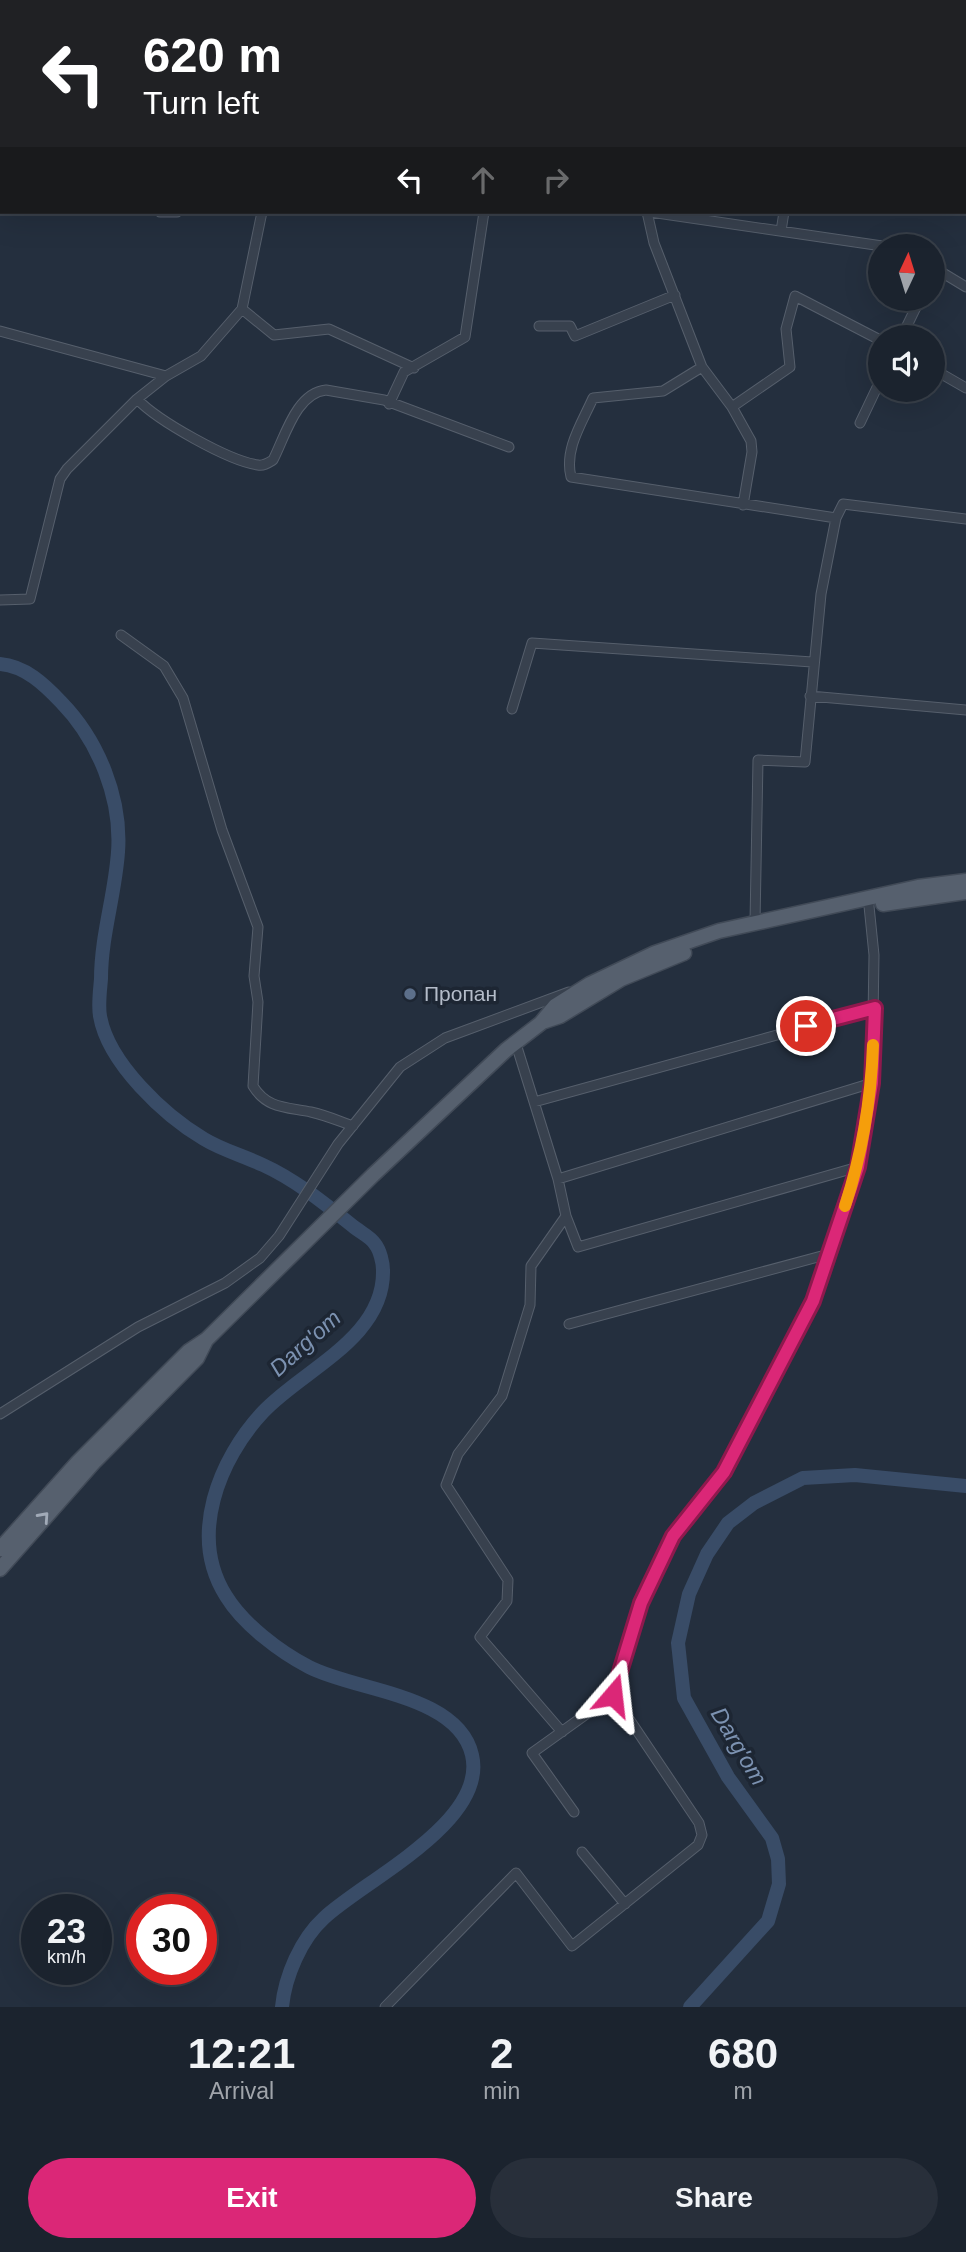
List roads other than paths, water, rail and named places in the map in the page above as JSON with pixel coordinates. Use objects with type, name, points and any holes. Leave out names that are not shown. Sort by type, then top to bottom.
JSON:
[{"type":"main road","points":[[0,1549],[78,1462],[189,1351],[207,1339],[373,1175],[541,1023],[555,1006],[590,984],[654,953],[755,922],[918,887],[966,881]]},
{"type":"main road","points":[[541,1023],[560,1016],[634,973],[710,943],[760,927],[869,906],[966,892]]},
{"type":"main road","points":[[0,1569],[94,1461],[197,1358],[207,1339]]},
{"type":"street","points":[[0,600],[30,599],[60,479],[89,445],[138,399],[166,376],[201,356],[242,309],[262,214]]},
{"type":"street","points":[[389,404],[404,372],[466,338],[484,214]]},
{"type":"street","points":[[648,214],[654,243],[702,367],[732,407],[751,441],[752,452],[743,505]]},
{"type":"street","points":[[661,214],[868,244]]},
{"type":"street","points":[[721,214],[722,223]]},
{"type":"street","points":[[780,231],[784,214]]},
{"type":"street","points":[[945,276],[966,287]]},
{"type":"street","points":[[539,326],[570,326],[575,336],[675,295]]},
{"type":"street","points":[[732,407],[790,367],[786,329],[795,296],[868,334]]},
{"type":"street","points":[[242,309],[274,335],[329,329],[414,368]]},
{"type":"street","points":[[0,331],[166,376]]},
{"type":"street","points":[[702,367],[663,391],[593,398],[572,441],[569,468],[571,477],[836,518]]},
{"type":"street","points":[[945,376],[966,388]]},
{"type":"street","points":[[138,399],[148,410],[193,438],[257,465],[273,460],[304,400],[318,391],[358,394],[509,447]]},
{"type":"street","points":[[860,423],[870,402]]},
{"type":"street","points":[[755,922],[758,760],[805,762],[812,662],[836,518],[843,504],[966,519]]},
{"type":"street","points":[[121,635],[164,666],[183,698],[222,830],[258,927],[254,976],[258,1002],[253,1086],[260,1097],[271,1104],[312,1112],[353,1126]]},
{"type":"street","points":[[512,709],[532,643],[812,662]]},
{"type":"street","points":[[810,695],[966,710]]},
{"type":"street","points":[[574,1812],[532,1753],[613,1695],[641,1603],[673,1536],[724,1472],[813,1301],[858,1167],[872,1083],[875,1008],[869,906]]},
{"type":"street","points":[[0,1414],[138,1326],[242,1273],[279,1236],[338,1144],[400,1067],[445,1038],[590,984]]},
{"type":"street","points":[[534,1102],[875,1008]]},
{"type":"street","points":[[516,1044],[558,1179],[566,1216],[578,1247],[858,1167]]},
{"type":"street","points":[[558,1179],[872,1083]]},
{"type":"street","points":[[562,1732],[480,1637],[507,1601],[508,1580],[446,1486],[458,1454],[502,1396],[530,1305],[531,1266],[566,1216]]},
{"type":"street","points":[[569,1324],[829,1254]]},
{"type":"street","points":[[385,2007],[516,1873],[572,1946],[698,1845],[702,1835],[699,1822],[613,1695]]},
{"type":"street","points":[[582,1852],[625,1904]]},
{"type":"waterway","name":"Darg'om","points":[[0,664],[26,672],[61,702],[86,734],[105,771],[111,791],[116,811],[118,852],[103,947],[99,1007],[105,1034],[114,1052],[140,1086],[172,1117],[211,1143],[263,1165],[299,1185],[371,1239],[382,1260],[380,1294],[371,1315],[338,1351],[263,1412],[233,1452],[214,1499],[209,1524],[210,1549],[215,1573],[226,1596],[252,1627],[286,1654],[309,1667],[402,1697],[447,1719],[463,1735],[472,1755],[472,1780],[461,1804],[419,1848],[342,1903],[308,1936],[287,1983],[282,2007]]},
{"type":"waterway","name":"Darg'om","points":[[690,2007],[768,1921],[779,1884],[778,1859],[772,1838],[728,1777],[684,1698],[678,1643],[689,1594],[707,1554],[728,1523],[754,1503],[803,1478],[855,1475],[966,1486]]},
{"type":"place","name":"Пропан","points":[[410,994]]}]
